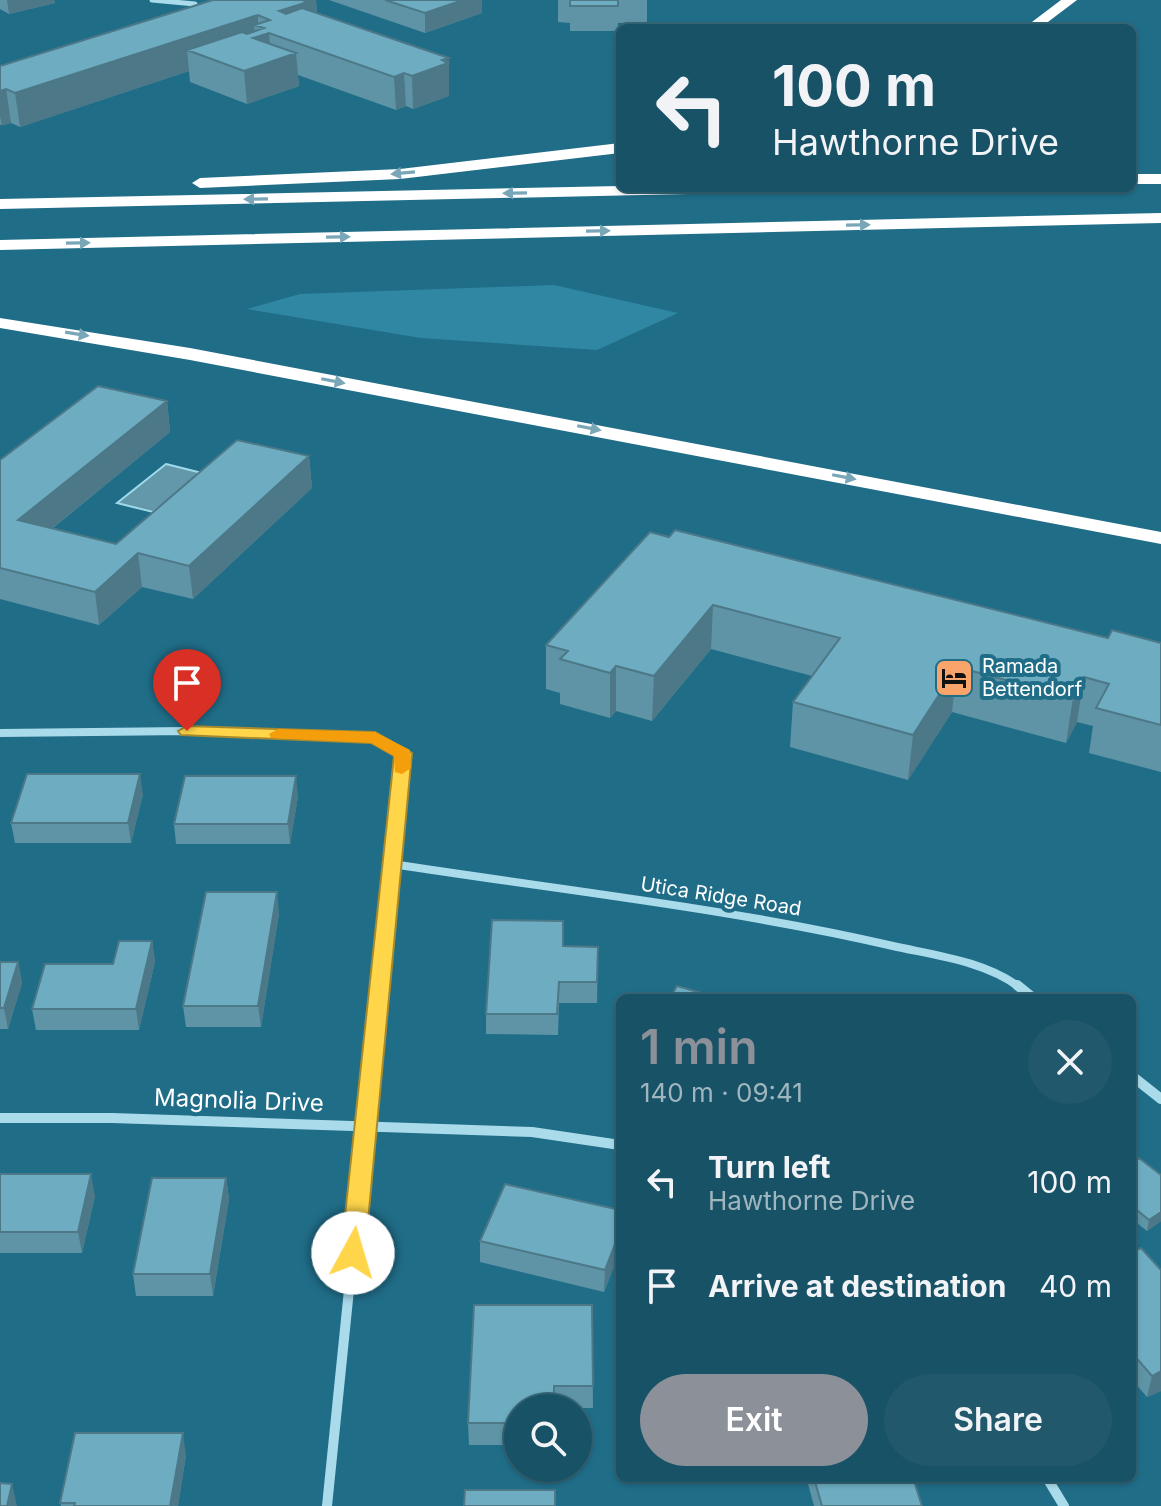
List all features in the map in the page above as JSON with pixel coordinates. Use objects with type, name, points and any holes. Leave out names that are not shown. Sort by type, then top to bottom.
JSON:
[{"type":"highway","points":[[1037,24],[1070,0]]},
{"type":"highway","points":[[0,191],[356,177],[616,148]]},
{"type":"highway","points":[[1136,179],[1161,179]]},
{"type":"highway","points":[[0,204],[616,191]]},
{"type":"highway","points":[[0,245],[1161,218]]},
{"type":"highway","points":[[0,323],[176,351],[1161,538]]},
{"type":"street","points":[[152,0],[195,4]]},
{"type":"street","points":[[0,733],[187,731],[375,737],[403,753],[327,1506]]},
{"type":"street","name":"Utica Ridge Road","points":[[393,864],[828,931],[960,961],[1010,980],[1028,994]]},
{"type":"street","points":[[1136,1079],[1161,1099]]},
{"type":"street","name":"Magnolia Drive","points":[[0,1118],[532,1132],[616,1144]]},
{"type":"street","points":[[1049,1482],[1064,1506]]},
{"type":"shaded area","points":[[554,285],[678,313],[597,350],[421,338],[247,309],[300,294]]},
{"type":"shaded area","points":[[166,464],[202,473],[153,512],[117,503]]},
{"type":"building","points":[[213,0],[302,0],[308,2],[279,11],[286,14],[302,8],[449,58],[442,60],[448,63],[412,76],[404,73],[394,77],[269,33],[253,38],[296,53],[244,71],[187,50],[264,28],[254,25],[270,20],[258,15],[15,93],[6,89],[0,91],[0,66]]},
{"type":"building","points":[[385,0],[463,0],[425,13]]},
{"type":"building","points":[[570,0],[618,0],[618,6],[570,6]]},
{"type":"building","points":[[98,386],[167,401],[18,520],[116,544],[237,440],[309,456],[189,566],[138,553],[95,592],[0,568],[0,460]]},
{"type":"building","points":[[675,530],[1108,638],[1112,630],[1161,643],[1161,725],[1096,708],[1109,684],[1084,677],[1073,698],[957,667],[913,735],[793,702],[840,638],[713,605],[654,676],[616,666],[610,673],[560,659],[568,651],[546,645],[650,532],[669,537]]},
{"type":"building","points":[[27,774],[140,774],[128,823],[11,823]]},
{"type":"building","points":[[185,776],[296,776],[288,824],[174,824]]},
{"type":"building","points":[[206,892],[277,892],[258,1006],[183,1006]]},
{"type":"building","points":[[492,920],[563,921],[563,946],[598,947],[597,982],[559,982],[557,1014],[486,1014]]},
{"type":"building","points":[[119,941],[152,941],[136,1009],[32,1009],[45,964],[113,964]]},
{"type":"building","points":[[0,962],[18,962],[4,1008],[0,1008]]},
{"type":"building","points":[[677,986],[705,994],[672,994]]},
{"type":"building","points":[[1139,1158],[1161,1175],[1161,1212],[1149,1220],[1136,1209],[1136,1160]]},
{"type":"building","points":[[0,1174],[91,1174],[78,1232],[0,1232]]},
{"type":"building","points":[[152,1178],[226,1178],[210,1274],[133,1274]]},
{"type":"building","points":[[505,1184],[616,1209],[616,1241],[605,1270],[480,1241]]},
{"type":"building","points":[[1141,1248],[1161,1270],[1161,1371],[1152,1376],[1136,1358],[1136,1250]]},
{"type":"building","points":[[474,1305],[592,1305],[593,1386],[554,1386],[554,1394],[504,1394],[504,1423],[468,1423]]},
{"type":"building","points":[[75,1433],[183,1433],[170,1506],[74,1506],[75,1503],[60,1503]]},
{"type":"building","points":[[815,1482],[914,1482],[922,1506],[822,1506]]},
{"type":"building","points":[[0,1483],[12,1484],[7,1506],[0,1506]]},
{"type":"building","points":[[465,1490],[555,1490],[555,1506],[464,1506]]},
{"type":"slow traffic","points":[[278,734],[375,737],[403,753],[402,768]]},
{"type":"place","name":"Ramada Bettendorf","points":[[954,678]]},
{"type":"route","points":[[187,731],[375,737],[403,753],[353,1253]]}]
